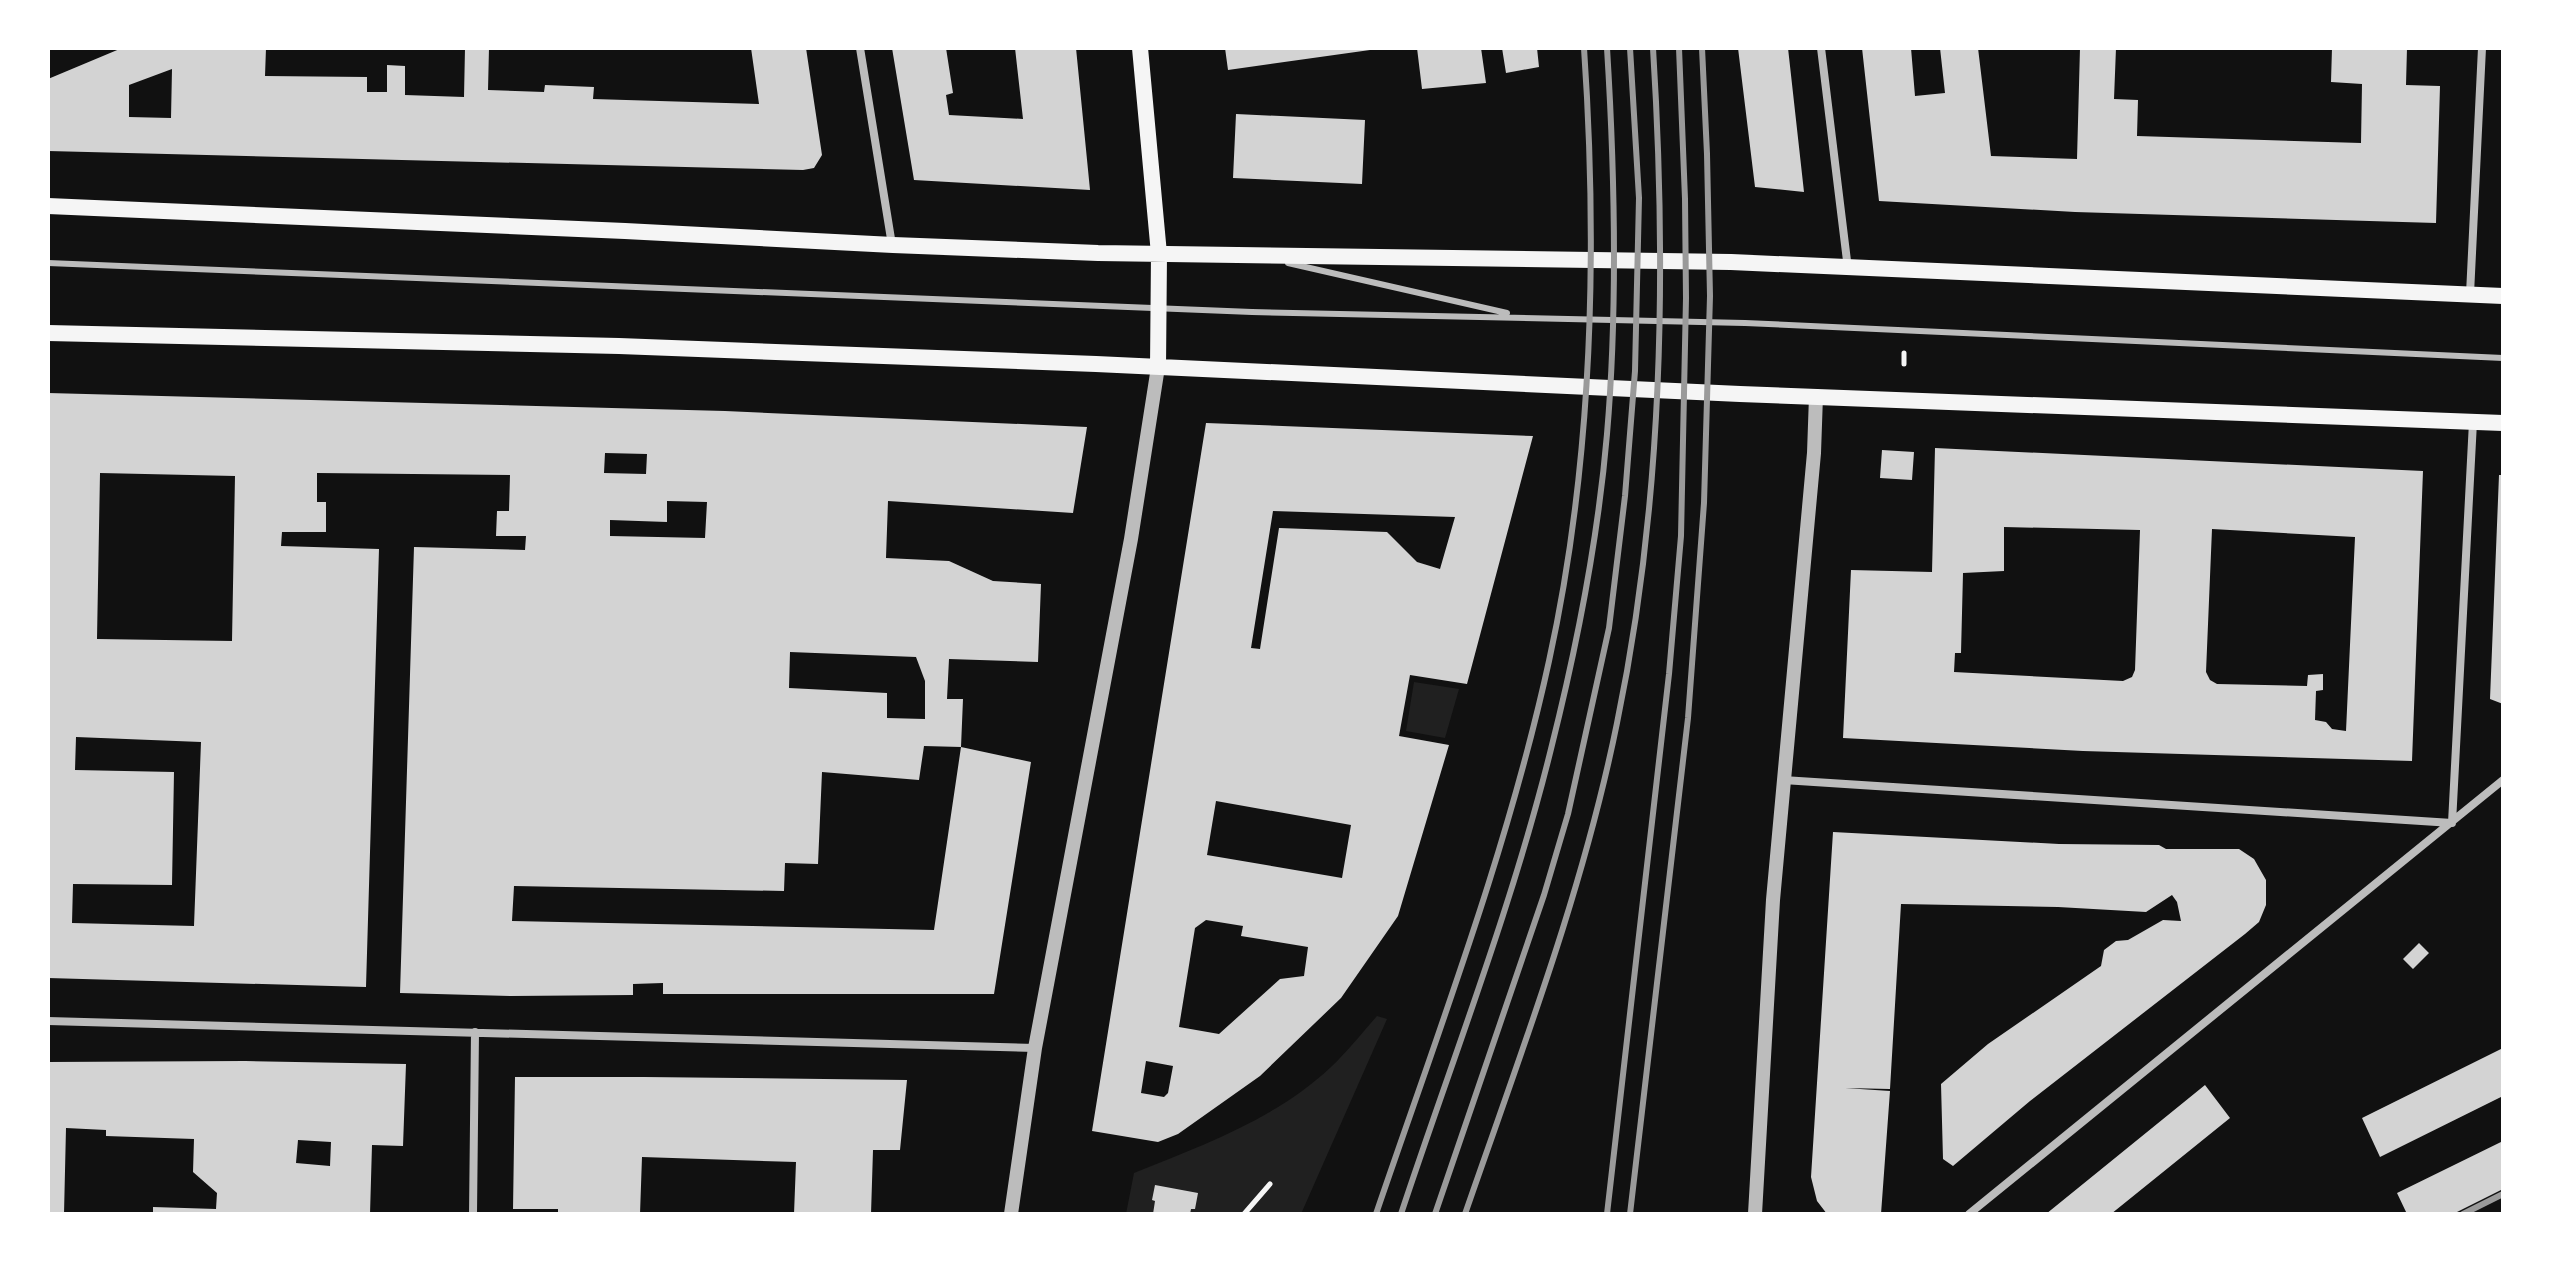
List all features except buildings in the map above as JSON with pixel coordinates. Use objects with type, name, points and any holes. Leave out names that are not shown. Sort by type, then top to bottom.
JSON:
[{"type":"main road","points":[[1140,48],[1159,254],[1161,307],[1158,367]]},
{"type":"main road","points":[[48,206],[893,245],[1159,254],[1731,262],[2503,296]]},
{"type":"main road","points":[[48,333],[619,346],[2503,423]]},
{"type":"street","points":[[860,48],[893,245]]},
{"type":"street","points":[[1821,48],[1848,269]]},
{"type":"street","points":[[2470,295],[2482,48]]},
{"type":"street","points":[[1011,1214],[1035,1048],[1131,539],[1158,367]]},
{"type":"street","points":[[1755,1214],[1769,962],[1814,453],[1816,396]]},
{"type":"street","points":[[2452,823],[2473,421]]},
{"type":"street","points":[[1783,780],[2452,823]]},
{"type":"street","points":[[1969,1214],[2503,780]]},
{"type":"street","points":[[48,1021],[1035,1048]]},
{"type":"street","points":[[473,1214],[475,1032]]},
{"type":"lane","points":[[1255,255],[1518,316]]},
{"type":"lane","points":[[48,263],[1282,313],[1745,323],[2503,358]]},
{"type":"path","points":[[1904,353],[1904,364]]},
{"type":"path","points":[[1244,1214],[1270,1184]]},
{"type":"shaded area","points":[[1414,682],[1459,689],[1445,738],[1406,731]]},
{"type":"shaded area","points":[[1377,1016],[1387,1019],[1301,1214],[1126,1214],[1134,1173],[1238,1129],[1287,1102],[1331,1067]]},
{"type":"railway","points":[[1376,1214],[1493,871],[1532,731],[1564,586],[1583,433],[1591,279],[1584,48]]},
{"type":"railway","points":[[1401,1214],[1518,867],[1561,710],[1578,632],[1603,473],[1613,338],[1612,144],[1607,48]]},
{"type":"railway","points":[[1435,1214],[1544,895],[1568,814],[1609,628],[1625,496],[1635,371],[1639,198],[1630,48]]},
{"type":"railway","points":[[1465,1214],[1549,971],[1587,848],[1617,723],[1632,640],[1644,556],[1658,387],[1660,217],[1653,48]]},
{"type":"railway","points":[[1607,1214],[1669,674],[1681,536],[1686,298],[1679,48]]},
{"type":"railway","points":[[1630,1214],[1688,718],[1704,503],[1710,296],[1702,48]]},
{"type":"railway","points":[[2463,1214],[2503,1194]]}]
